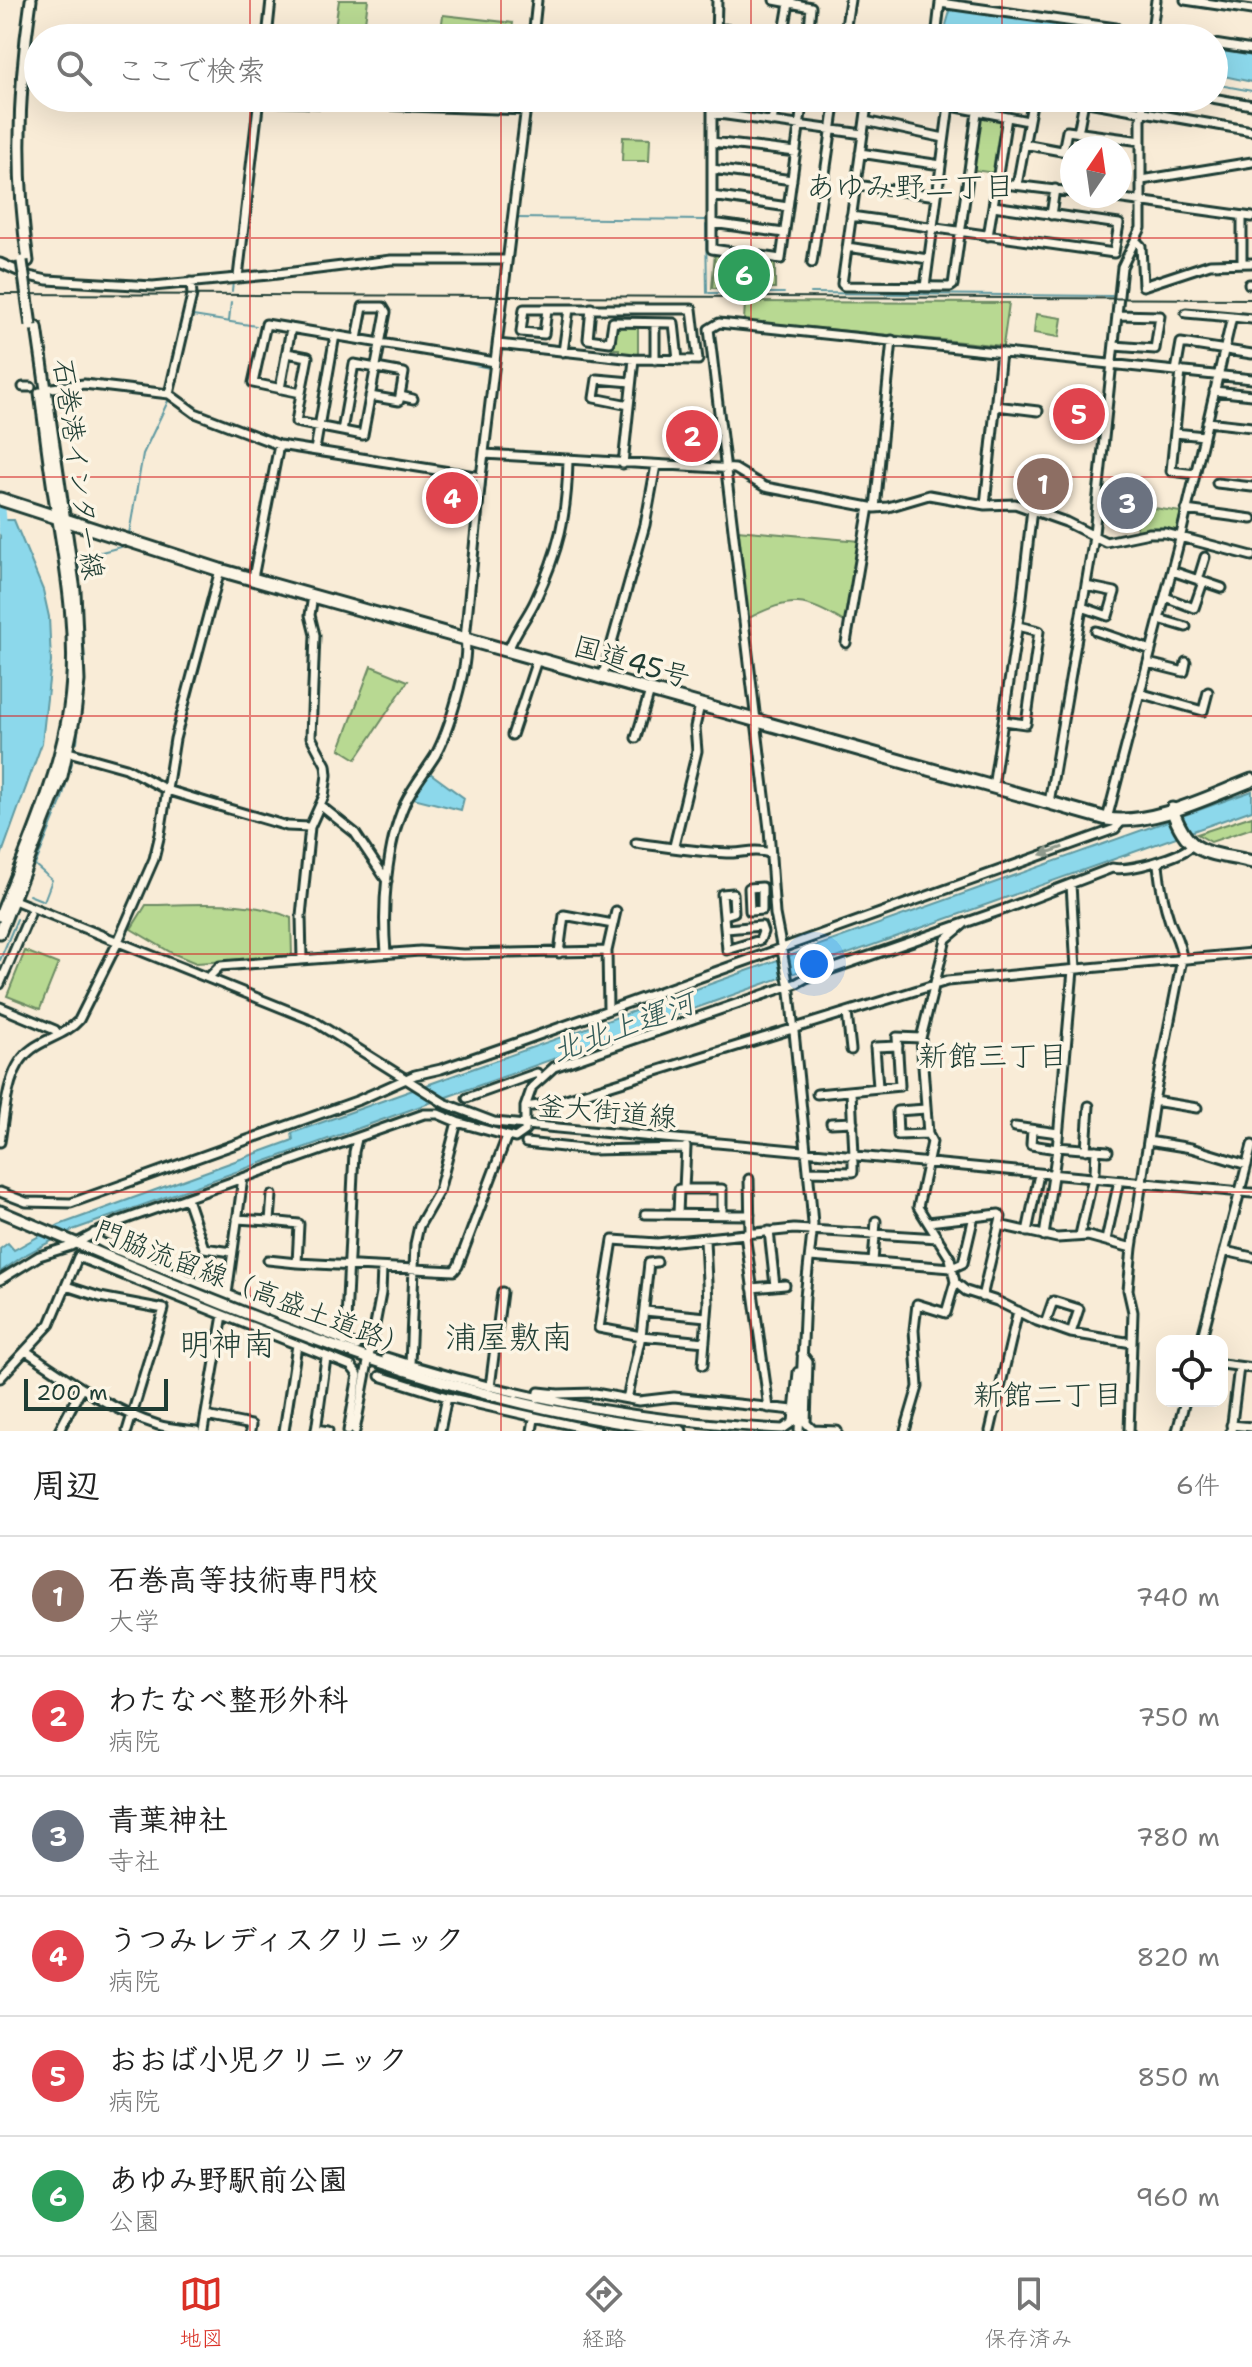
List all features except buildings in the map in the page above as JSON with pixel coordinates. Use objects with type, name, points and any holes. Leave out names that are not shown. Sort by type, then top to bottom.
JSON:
[{"type":"highway","name":"国道45号","points":[[2,499],[220,570],[1107,819],[1142,819],[1173,812],[1252,780]]},
{"type":"highway","points":[[1173,812],[1188,842],[1205,852],[1252,862]]},
{"type":"main road","name":"石巻港インター線","points":[[0,933],[64,750],[72,646],[62,520],[15,210],[12,134],[16,67],[28,0]]},
{"type":"main road","name":"石巻港インター線","points":[[0,916],[10,899]]},
{"type":"main road","name":"門脇流留線（高盛土道路）","points":[[0,1211],[368,1360],[532,1407],[681,1431]]},
{"type":"street","points":[[268,24],[271,0]]},
{"type":"street","points":[[534,24],[537,0]]},
{"type":"street","points":[[717,0],[717,24]]},
{"type":"street","points":[[774,0],[813,9],[810,24]]},
{"type":"street","points":[[846,24],[850,0]]},
{"type":"street","points":[[1153,24],[1156,0]]},
{"type":"street","points":[[1185,0],[1252,10]]},
{"type":"street","points":[[785,24],[789,3]]},
{"type":"street","points":[[937,24],[940,3],[1088,24]]},
{"type":"street","points":[[1228,46],[1252,50]]},
{"type":"street","points":[[1228,101],[1252,105]]},
{"type":"street","points":[[238,277],[258,112]]},
{"type":"street","points":[[386,953],[384,908],[394,838],[405,803],[441,743],[466,661],[465,639],[481,477],[526,112]]},
{"type":"street","points":[[772,122],[774,112]]},
{"type":"street","points":[[801,112],[799,125],[796,152],[784,233],[781,259],[715,250],[711,246],[712,113],[772,122],[799,125],[863,134]]},
{"type":"street","points":[[812,263],[834,112]]},
{"type":"street","points":[[866,112],[844,286],[953,285],[977,112]]},
{"type":"street","points":[[925,287],[948,112]]},
{"type":"street","points":[[982,112],[1028,121]]},
{"type":"street","points":[[1017,185],[1030,112]]},
{"type":"street","points":[[1078,133],[1082,112]]},
{"type":"street","points":[[1139,112],[1252,131]]},
{"type":"street","points":[[1049,803],[1094,537],[1122,267],[1141,228],[1142,113]]},
{"type":"street","points":[[988,236],[1007,117]]},
{"type":"street","points":[[865,121],[944,138]]},
{"type":"street","points":[[1066,136],[1067,131],[1141,141]]},
{"type":"street","points":[[712,142],[796,152]]},
{"type":"street","points":[[1024,144],[1060,150]]},
{"type":"street","points":[[860,153],[941,165]]},
{"type":"street","points":[[1142,180],[1252,162]]},
{"type":"street","points":[[712,169],[792,180]]},
{"type":"street","points":[[996,183],[1060,190]]},
{"type":"street","points":[[856,185],[937,196]]},
{"type":"street","points":[[1051,215],[1055,189]]},
{"type":"street","points":[[712,196],[788,207]]},
{"type":"street","points":[[1132,200],[1252,217]]},
{"type":"street","points":[[851,216],[1114,253],[1119,224],[993,206]]},
{"type":"street","points":[[1242,216],[1242,263]]},
{"type":"street","points":[[712,223],[784,233]]},
{"type":"street","points":[[1136,241],[1141,246],[1143,286],[1210,264],[1252,263]]},
{"type":"street","points":[[847,247],[928,259]]},
{"type":"street","points":[[0,263],[29,276],[61,282],[153,286],[391,260],[507,260]]},
{"type":"street","points":[[169,394],[192,295],[191,282]]},
{"type":"street","points":[[287,353],[308,357],[296,422],[363,435],[386,312],[383,307],[363,307],[357,339]]},
{"type":"street","points":[[498,344],[634,359],[698,360],[692,309],[591,308],[524,309],[520,331],[544,334],[547,309]]},
{"type":"street","points":[[591,308],[588,339],[610,342],[613,322],[674,323],[678,360]]},
{"type":"street","points":[[563,352],[569,309]]},
{"type":"street","points":[[1186,313],[1252,319]]},
{"type":"street","points":[[1114,346],[1155,349],[1160,316],[1117,315]]},
{"type":"street","points":[[1107,819],[1181,535],[1232,317]]},
{"type":"street","points":[[655,323],[655,360]]},
{"type":"street","points":[[799,1431],[813,1230],[809,1171],[788,984],[776,928],[771,853],[709,332],[711,326],[722,323],[1219,373],[1252,379]]},
{"type":"street","points":[[301,393],[253,383],[266,324],[495,362]]},
{"type":"street","points":[[280,389],[291,328]]},
{"type":"street","points":[[315,450],[335,335]]},
{"type":"street","points":[[846,643],[872,508],[892,340]]},
{"type":"street","points":[[1195,474],[1171,471],[1181,343],[1252,354]]},
{"type":"street","points":[[985,505],[1001,352]]},
{"type":"street","points":[[623,464],[634,359]]},
{"type":"street","points":[[342,431],[354,364],[404,373],[399,401],[370,396]]},
{"type":"street","points":[[629,405],[594,398],[597,379],[631,382]]},
{"type":"street","points":[[52,388],[84,384],[169,394],[195,413],[279,445],[481,477]]},
{"type":"street","points":[[1214,391],[1252,395]]},
{"type":"street","points":[[400,396],[413,399]]},
{"type":"street","points":[[996,406],[1038,411]]},
{"type":"street","points":[[1207,422],[1252,427]]},
{"type":"street","points":[[1175,433],[1204,436]]},
{"type":"street","points":[[253,578],[279,445]]},
{"type":"street","points":[[484,454],[726,468],[742,472],[765,487],[872,508],[888,507],[929,495],[985,505],[1003,502],[1032,509],[1112,542],[1149,533],[1181,535],[1252,556]]},
{"type":"street","points":[[508,651],[534,605],[556,555],[567,501],[568,460]]},
{"type":"street","points":[[602,678],[645,525],[656,465]]},
{"type":"street","points":[[1217,483],[1252,487]]},
{"type":"street","points":[[993,787],[1032,509]]},
{"type":"street","points":[[1186,510],[1252,519]]},
{"type":"street","points":[[1165,597],[1194,608],[1205,557]]},
{"type":"street","points":[[0,1142],[17,1068],[32,1048],[70,1029],[79,1020],[118,942],[154,859],[175,739],[220,570]]},
{"type":"street","points":[[1172,571],[1222,588]]},
{"type":"street","points":[[1082,607],[1109,616],[1115,592],[1086,586]]},
{"type":"street","points":[[302,959],[301,916],[310,827],[321,806],[327,775],[326,765],[311,737],[315,635],[310,615],[313,596]]},
{"type":"street","points":[[1159,619],[1186,627]]},
{"type":"street","points":[[1004,721],[1026,724],[1038,630],[1018,626]]},
{"type":"street","points":[[1096,631],[1151,650]]},
{"type":"street","points":[[512,735],[537,660]]},
{"type":"street","points":[[1148,663],[1184,672],[1186,662]]},
{"type":"street","points":[[636,738],[650,691]]},
{"type":"street","points":[[1139,693],[1203,711],[1208,692]]},
{"type":"street","points":[[674,846],[697,751],[695,727],[700,705]]},
{"type":"street","points":[[64,750],[126,768],[167,790],[287,826],[310,827]]},
{"type":"street","points":[[321,806],[355,833],[388,881]]},
{"type":"street","points":[[0,1192],[26,1202],[71,1203],[409,1082],[415,1075],[441,1069],[729,966],[781,951],[1115,829],[1122,821]]},
{"type":"street","points":[[0,1280],[39,1256],[77,1243],[115,1223],[424,1114],[438,1114],[507,1136],[521,1135],[526,1126],[525,1107],[529,1093],[554,1067],[1112,868],[1125,870],[1183,853],[1188,842]]},
{"type":"street","points":[[636,843],[736,853],[753,849],[771,853]]},
{"type":"street","points":[[1129,1431],[1133,1312],[1128,1290],[1132,1248],[1154,1101],[1182,959],[1181,944],[1170,923],[1162,894],[1158,865],[1163,858]]},
{"type":"street","points":[[1044,1236],[1057,1148],[1074,970],[1071,884]]},
{"type":"street","points":[[762,895],[773,894]]},
{"type":"street","name":"釜大街道線","points":[[10,899],[312,1020],[444,1103],[494,1122],[686,1144],[807,1152],[854,1159],[928,1162],[1252,1193]]},
{"type":"street","points":[[608,1009],[607,951],[616,911]]},
{"type":"street","points":[[0,984],[30,914]]},
{"type":"street","points":[[559,953],[564,915],[613,924]]},
{"type":"street","points":[[725,915],[726,947],[730,950]]},
{"type":"street","points":[[905,1431],[918,1387],[914,1330],[917,1304],[946,1313],[955,1282],[950,1258],[918,1207],[932,1142],[928,1134],[921,1038],[946,939],[968,920]]},
{"type":"street","points":[[726,929],[761,926],[763,932],[760,940],[730,950],[727,955],[729,966]]},
{"type":"street","points":[[763,932],[776,928]]},
{"type":"street","points":[[208,978],[220,966],[386,953],[437,950],[463,954],[607,951]]},
{"type":"street","points":[[525,1107],[539,1107],[792,1031],[935,984],[1252,953]]},
{"type":"street","points":[[0,1007],[58,1034]]},
{"type":"street","points":[[847,1013],[851,1050]]},
{"type":"street","points":[[817,1094],[900,1086],[897,1037],[921,1038]]},
{"type":"street","points":[[878,1087],[875,1047],[898,1046]]},
{"type":"street","points":[[467,1098],[537,1073],[541,1079]]},
{"type":"street","points":[[809,1171],[853,1172],[851,1092]]},
{"type":"street","points":[[1154,1101],[1197,1108]]},
{"type":"street","points":[[1086,1150],[1089,1106]]},
{"type":"street","points":[[926,1109],[897,1111],[898,1135],[928,1134]]},
{"type":"street","points":[[410,1364],[413,1270],[419,1226],[439,1191],[457,1122]]},
{"type":"street","points":[[831,1123],[853,1122]]},
{"type":"street","points":[[1015,1127],[1058,1133]]},
{"type":"street","points":[[1032,1130],[1031,1145],[1108,1151]]},
{"type":"street","points":[[268,1260],[454,1271],[507,1136]]},
{"type":"street","points":[[345,1342],[357,1139]]},
{"type":"street","points":[[1148,1141],[1191,1148],[1247,1165]]},
{"type":"street","points":[[526,1143],[591,1150],[686,1144],[684,1189]]},
{"type":"street","points":[[1203,1335],[1252,1145]]},
{"type":"street","points":[[1095,1172],[1096,1150]]},
{"type":"street","points":[[227,1294],[243,1178]]},
{"type":"street","points":[[749,1179],[748,1233],[752,1288],[769,1408]]},
{"type":"street","points":[[1027,1232],[1038,1179]]},
{"type":"street","points":[[1080,1235],[1092,1182]]},
{"type":"street","points":[[1106,1240],[1118,1185]]},
{"type":"street","points":[[678,1214],[679,1189],[722,1189],[722,1214]]},
{"type":"street","points":[[270,1221],[272,1195]]},
{"type":"street","points":[[187,1199],[204,1248],[232,1252]]},
{"type":"street","points":[[645,1214],[750,1215]]},
{"type":"street","points":[[928,1222],[999,1214],[982,1297]]},
{"type":"street","points":[[810,1257],[952,1268],[963,1263],[974,1216]]},
{"type":"street","points":[[237,1219],[299,1224],[297,1263]]},
{"type":"street","points":[[873,1262],[876,1221]]},
{"type":"street","points":[[999,1225],[1044,1236],[1061,1238],[1080,1235],[1132,1248]]},
{"type":"street","points":[[705,1342],[641,1336],[599,1328],[613,1240],[645,1243],[705,1240],[794,1229],[938,1238]]},
{"type":"street","points":[[769,1231],[775,1286]]},
{"type":"street","points":[[94,1233],[99,1241],[114,1249],[357,1346]]},
{"type":"street","points":[[703,1365],[705,1240]]},
{"type":"street","points":[[1225,1251],[1252,1257]]},
{"type":"street","points":[[0,1378],[50,1324],[78,1257],[351,1366],[358,1375],[348,1431]]},
{"type":"street","points":[[627,1399],[641,1336],[649,1263],[657,1262]]},
{"type":"street","points":[[355,1431],[381,1293],[382,1268]]},
{"type":"street","points":[[955,1282],[966,1291],[1071,1333],[1132,1343]]},
{"type":"street","points":[[752,1288],[785,1285]]},
{"type":"street","points":[[66,1286],[100,1297],[164,1309],[127,1431]]},
{"type":"street","points":[[490,1387],[502,1292]]},
{"type":"street","points":[[1045,1324],[1053,1301],[1079,1309],[1071,1333]]},
{"type":"street","points":[[645,1311],[706,1317]]},
{"type":"street","points":[[990,1431],[1018,1311]]},
{"type":"street","points":[[203,1431],[223,1315]]},
{"type":"street","points":[[284,1431],[297,1345]]},
{"type":"street","points":[[26,1351],[81,1389],[132,1415],[160,1426],[196,1431]]},
{"type":"street","points":[[386,1357],[490,1387],[637,1417],[783,1429],[793,1422],[802,1354]]},
{"type":"street","points":[[802,1354],[808,1362],[806,1423],[813,1430],[837,1431]]},
{"type":"street","points":[[326,1358],[316,1430],[328,1431]]},
{"type":"street","points":[[1228,1365],[1252,1368]]},
{"type":"street","points":[[1239,1367],[1231,1428],[1252,1427]]},
{"type":"street","points":[[380,1376],[447,1397],[597,1431]]},
{"type":"street","points":[[59,1431],[81,1389]]},
{"type":"street","points":[[538,1398],[539,1392],[595,1393],[639,1401],[674,1397],[793,1410]]},
{"type":"street","points":[[440,1431],[447,1397]]},
{"type":"street","points":[[637,1417],[639,1401]]},
{"type":"street","points":[[1177,1431],[1183,1407]]},
{"type":"street","points":[[206,1416],[251,1425],[250,1431]]},
{"type":"street","points":[[532,1431],[534,1419]]},
{"type":"green space","points":[[339,0],[368,0],[365,24],[335,24]]},
{"type":"green space","points":[[443,15],[513,23],[513,24],[442,24]]},
{"type":"green space","points":[[983,114],[1003,118],[1004,121],[995,173],[973,170]]},
{"type":"green space","points":[[623,137],[650,138],[649,161],[622,161]]},
{"type":"green space","points":[[715,253],[775,262],[775,288],[712,288]]},
{"type":"green space","points":[[745,302],[1009,303],[1003,346],[744,321]]},
{"type":"green space","points":[[1036,314],[1062,318],[1059,337],[1034,333]]},
{"type":"green space","points":[[618,326],[638,326],[638,355],[619,354],[619,349],[612,349]]},
{"type":"green space","points":[[1141,506],[1181,512],[1177,530],[1158,528],[1136,532]]},
{"type":"green space","points":[[737,530],[860,541],[846,623],[819,609],[798,603],[776,606],[747,619]]},
{"type":"green space","points":[[371,666],[408,681],[356,759],[340,749]]},
{"type":"green space","points":[[1252,816],[1252,828],[1211,842],[1197,834]]},
{"type":"green space","points":[[146,905],[238,905],[291,918],[292,957],[196,963],[131,929]]},
{"type":"green space","points":[[25,951],[58,964],[40,1009],[7,996]]},
{"type":"water","points":[[951,8],[1067,24],[946,24]]},
{"type":"water","points":[[1228,50],[1252,54],[1252,82],[1228,77]]},
{"type":"water","points":[[0,520],[14,520],[43,590],[49,617],[51,662],[42,743],[0,859]]},
{"type":"water","points":[[430,773],[464,798],[461,810],[413,798]]},
{"type":"water","name":"北北上運河","points":[[1252,791],[1252,810],[70,1231],[0,1272],[0,1249],[8,1243],[14,1250],[59,1225],[293,1140],[292,1133]]},
{"type":"waterway","points":[[264,24],[267,0]]},
{"type":"waterway","points":[[1228,87],[1252,91]]},
{"type":"waterway","points":[[234,271],[253,112]]},
{"type":"waterway","points":[[515,218],[706,220]]},
{"type":"waterway","points":[[706,225],[707,293]]},
{"type":"waterway","points":[[232,291],[233,282]]},
{"type":"waterway","points":[[709,293],[784,293]]},
{"type":"waterway","points":[[811,293],[1112,296]]},
{"type":"waterway","points":[[229,321],[231,302]]},
{"type":"waterway","points":[[501,342],[506,304]]},
{"type":"waterway","points":[[176,380],[193,316],[256,326]]},
{"type":"waterway","points":[[489,450],[501,349]]},
{"type":"waterway","points":[[423,354],[489,368]]},
{"type":"waterway","points":[[1117,361],[1136,363]]},
{"type":"waterway","points":[[129,534],[143,454],[169,399]]},
{"type":"waterway","points":[[474,581],[489,456]]},
{"type":"waterway","points":[[0,499],[3,531]]},
{"type":"waterway","points":[[77,742],[85,663],[78,558],[121,547]]},
{"type":"waterway","points":[[29,895],[44,901],[52,880],[35,865],[61,802],[72,763]]},
{"type":"waterway","points":[[0,960],[17,919]]},
{"type":"railway","points":[[0,294],[1252,299]]},
{"type":"place","name":"あゆみ野駅前公園","points":[[744,275]]},
{"type":"place","name":"おおば小児クリニック","points":[[1079,414]]},
{"type":"place","name":"わたなべ整形外科","points":[[692,436]]},
{"type":"place","name":"石巻高等技術専門校","points":[[1043,484]]},
{"type":"place","name":"うつみレディスクリニック","points":[[452,498]]},
{"type":"place","name":"青葉神社","points":[[1127,503]]},
{"type":"district","name":"あゆみ野二丁目","points":[[910,187]]},
{"type":"district","name":"新館三丁目","points":[[993,1056]]},
{"type":"district","name":"浦屋敷南","points":[[509,1337]]},
{"type":"district","name":"明神南","points":[[227,1344]]},
{"type":"district","name":"新館二丁目","points":[[1048,1395]]}]
